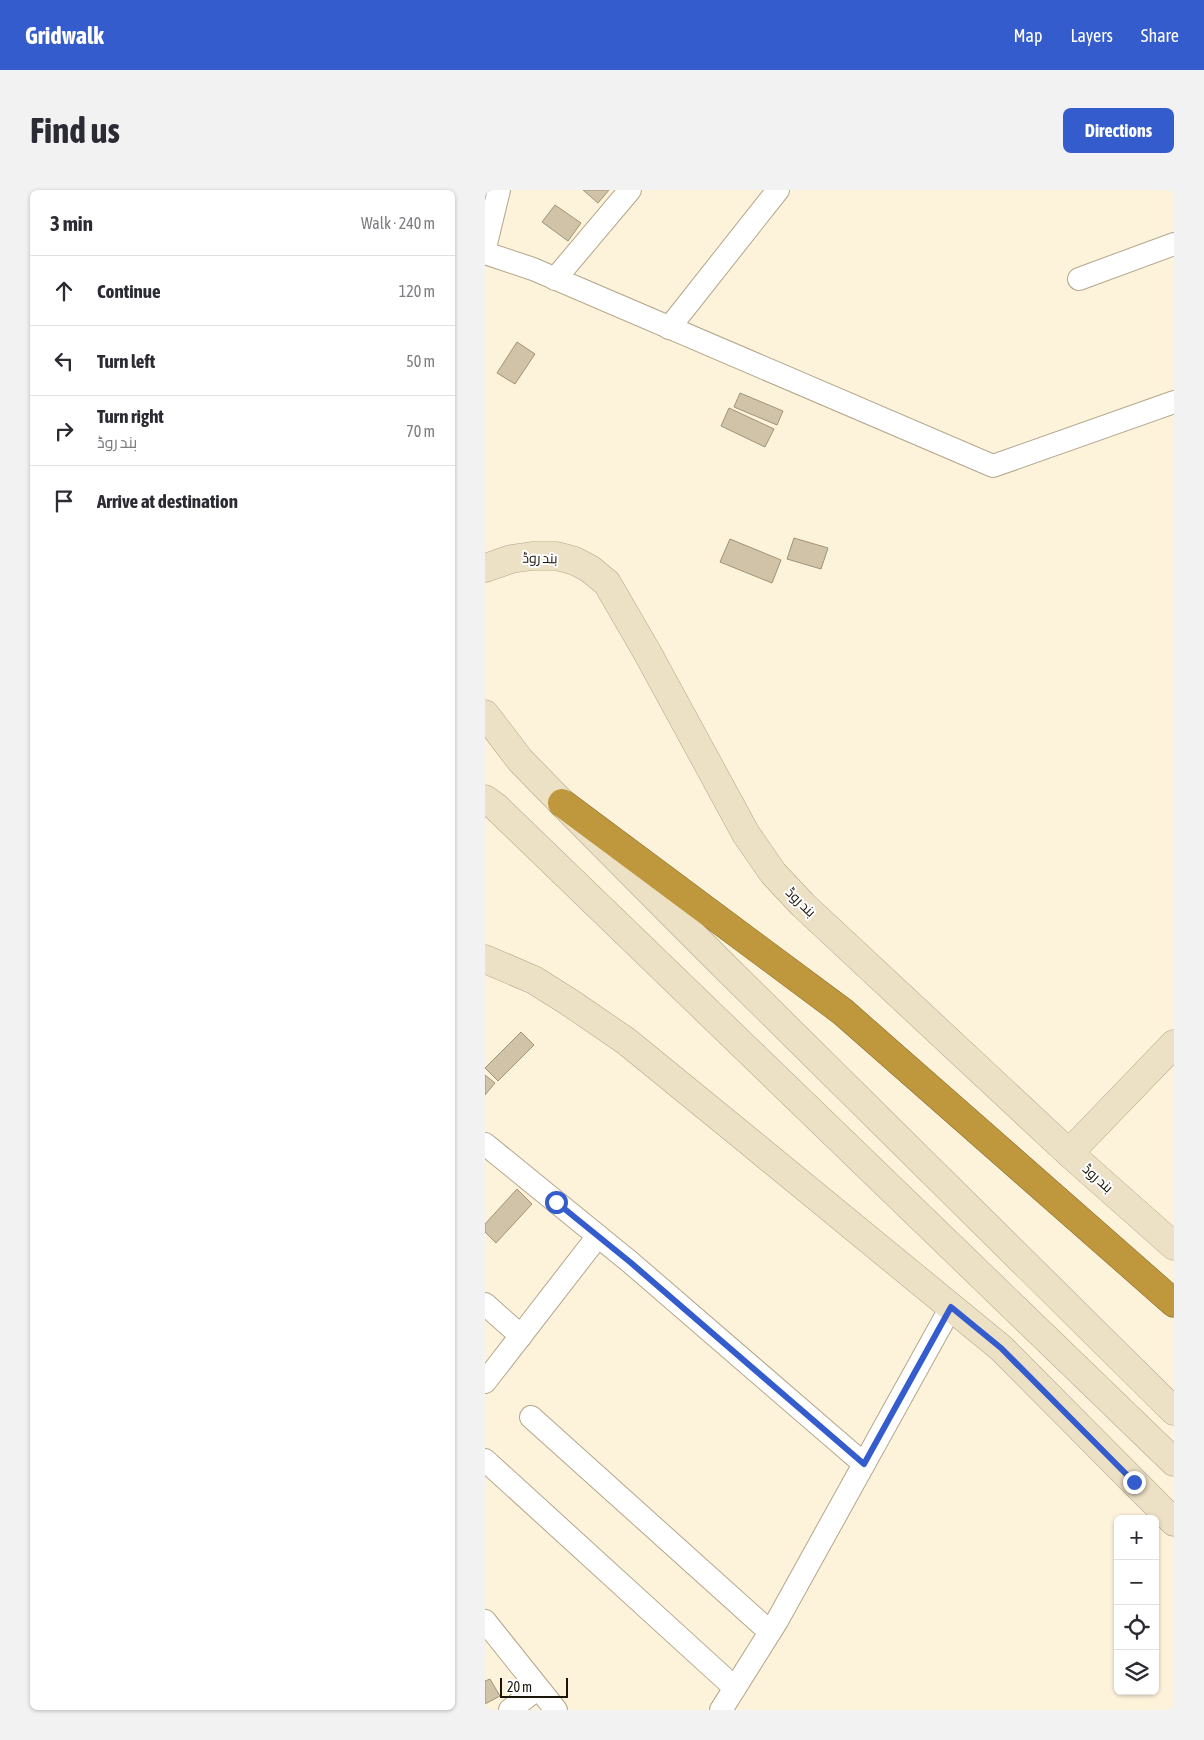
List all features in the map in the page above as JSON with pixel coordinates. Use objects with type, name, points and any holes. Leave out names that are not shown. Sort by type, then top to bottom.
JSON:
[{"type":"highway","points":[[563,803],[843,1012],[1174,1303]]},
{"type":"main road","name":"بند روڈ","points":[[485,568],[511,559],[533,556],[557,556],[575,561],[590,569],[607,583],[647,652],[746,834],[773,873],[803,905],[1069,1153],[1174,1246]]},
{"type":"main road","points":[[485,714],[520,760],[707,949],[1174,1411]]},
{"type":"main road","points":[[485,799],[496,807],[1174,1462]]},
{"type":"main road","points":[[485,959],[534,980],[626,1041],[1001,1348],[1174,1522]]},
{"type":"main road","points":[[1069,1153],[1174,1044]]},
{"type":"street","points":[[485,248],[499,190]]},
{"type":"street","points":[[555,279],[630,190]]},
{"type":"street","points":[[669,328],[778,190]]},
{"type":"street","points":[[1079,279],[1174,244]]},
{"type":"street","points":[[485,254],[533,269],[993,466],[1174,402]]},
{"type":"street","points":[[485,1144],[638,1268],[864,1464]]},
{"type":"street","points":[[485,1382],[598,1236]]},
{"type":"street","points":[[485,1304],[521,1336]]},
{"type":"street","points":[[485,1460],[730,1702],[951,1307]]},
{"type":"street","points":[[531,1417],[770,1632]]},
{"type":"street","points":[[485,1621],[556,1710]]},
{"type":"street","points":[[510,1710],[538,1688]]},
{"type":"building","points":[[583,190],[609,190],[598,203]]},
{"type":"building","points":[[555,205],[581,223],[568,241],[542,222]]},
{"type":"building","points":[[517,342],[535,354],[515,384],[497,373]]},
{"type":"building","points":[[740,393],[783,411],[777,425],[734,407]]},
{"type":"building","points":[[729,408],[774,429],[765,447],[721,426]]},
{"type":"building","points":[[794,538],[828,548],[821,569],[787,559]]},
{"type":"building","points":[[730,539],[781,560],[772,583],[720,562]]},
{"type":"building","points":[[521,1032],[534,1045],[498,1081],[485,1068]]},
{"type":"building","points":[[485,1075],[495,1083],[485,1095]]},
{"type":"building","points":[[517,1189],[532,1204],[496,1243],[485,1232],[485,1224]]},
{"type":"building","points":[[490,1679],[500,1696],[485,1704],[485,1681]]},
{"type":"route","points":[[556,1202],[630,1262],[864,1464],[951,1307],[1001,1348],[1134,1482]]}]
